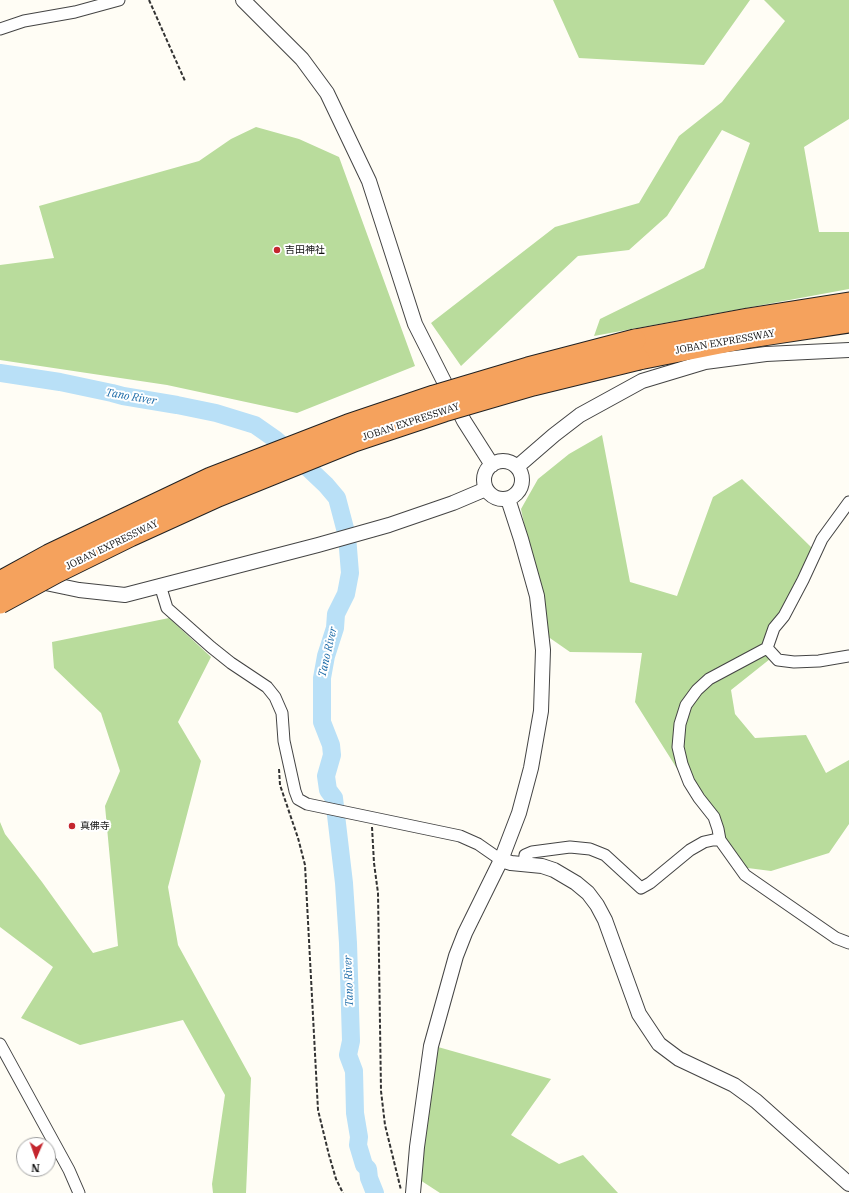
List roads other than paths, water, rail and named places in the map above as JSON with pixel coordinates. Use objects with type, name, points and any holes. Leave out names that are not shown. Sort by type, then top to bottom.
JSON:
[{"type":"highway","name":"JOBAN EXPRESSWAY","points":[[0,603],[57,572],[137,533],[218,496],[354,441],[444,411],[526,387],[637,350],[748,319],[849,303]]},
{"type":"highway","name":"JOBAN EXPRESSWAY","points":[[0,582],[49,555],[211,478],[348,425],[434,396],[528,368],[637,350],[750,337],[849,322]]},
{"type":"street","points":[[0,29],[24,21],[75,12],[119,0]]},
{"type":"street","points":[[248,1],[302,59],[327,93],[370,181],[415,324],[464,421],[492,465]]},
{"type":"street","points":[[517,467],[580,415],[642,381],[705,362],[766,354],[849,350]]},
{"type":"street","points":[[502,461],[513,464],[517,467],[522,477],[521,488],[517,493],[508,499],[498,499],[486,489],[484,478],[488,468],[492,465],[502,461]]},
{"type":"street","points":[[0,576],[80,590],[125,595],[377,529],[453,503],[486,489]]},
{"type":"street","points":[[414,1193],[417,1147],[433,1039],[456,956],[501,860],[519,813],[531,768],[540,711],[543,650],[536,596],[521,539],[508,499]]},
{"type":"street","points":[[849,502],[822,539],[784,616],[774,628],[766,648],[709,678],[697,690],[686,705],[680,724],[678,747],[682,764],[690,782],[714,817],[720,840],[745,875],[836,938],[849,943]]},
{"type":"street","points":[[160,585],[167,608],[231,663],[267,687],[275,697],[282,713],[284,741],[298,799],[307,804],[460,836],[478,844],[501,860],[511,863],[542,866],[554,870],[576,883],[588,893],[597,905],[605,920],[639,1014],[659,1044],[679,1059],[734,1085],[756,1101],[849,1184]]},
{"type":"street","points":[[766,648],[778,660],[794,662],[819,661],[849,656]]},
{"type":"street","points":[[524,864],[525,855],[532,852],[570,847],[590,849],[605,855],[641,888],[650,883],[690,850],[704,842],[720,840]]},
{"type":"street","points":[[0,1044],[69,1170],[79,1193]]},
{"type":"waterway","name":"Tano River","points":[[0,373],[60,382],[123,396],[177,405],[216,413],[255,425],[275,439],[307,467],[337,498],[347,536],[350,573],[346,594],[336,614],[335,628],[326,656],[322,678],[322,722],[331,745],[332,755],[326,776],[328,790],[334,798],[344,883],[348,943],[351,1041],[348,1055],[354,1071],[355,1113],[359,1137],[358,1145],[364,1165],[368,1169],[369,1178],[375,1193]]},
{"type":"place","name":"吉田神社","points":[[277,250]]},
{"type":"place","name":"真佛寺","points":[[72,826]]}]
